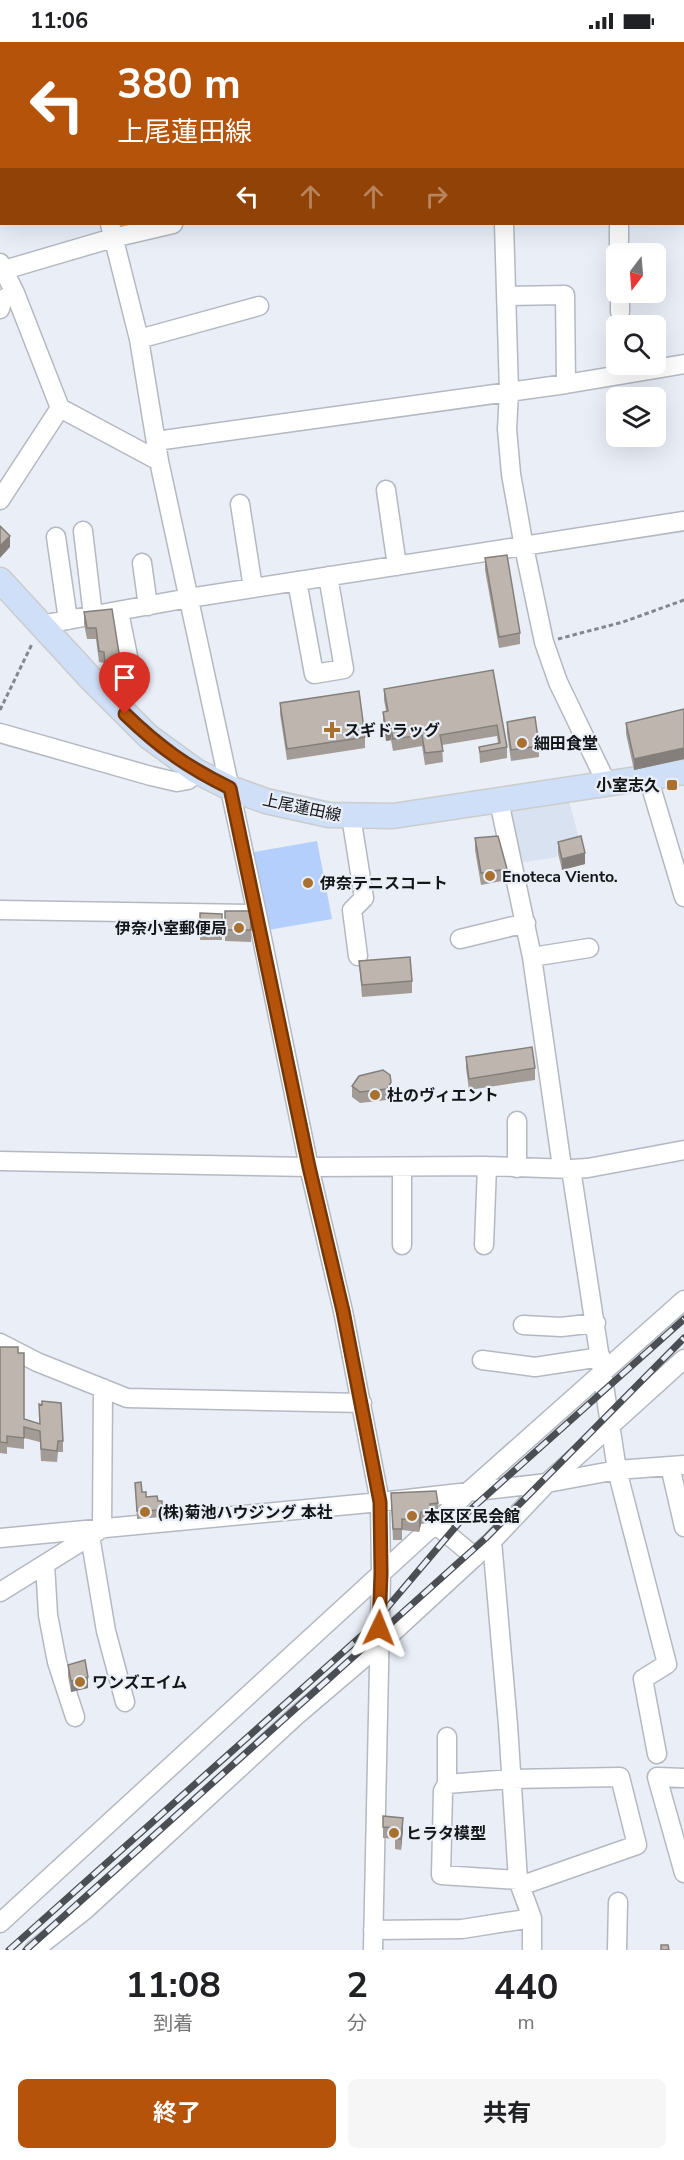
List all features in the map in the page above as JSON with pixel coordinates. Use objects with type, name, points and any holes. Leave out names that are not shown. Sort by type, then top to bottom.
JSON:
[{"type":"main road","name":"上尾蓮田線","points":[[0,580],[40,625],[149,737],[196,771],[230,788],[266,801],[299,810],[351,816],[393,816],[684,772]]},
{"type":"street","points":[[159,461],[60,408],[15,293],[2,267],[111,231],[164,225]]},
{"type":"street","points":[[504,225],[509,392],[507,429],[524,547],[544,642],[558,682],[607,784]]},
{"type":"street","points":[[619,225],[619,243]]},
{"type":"street","points":[[111,231],[139,339],[159,461],[309,1167],[343,1311],[380,1502],[381,1573],[373,1950]]},
{"type":"street","points":[[0,309],[3,299],[15,293]]},
{"type":"street","points":[[507,296],[565,295],[566,384]]},
{"type":"street","points":[[620,303],[620,312]]},
{"type":"street","points":[[139,339],[259,306]]},
{"type":"street","points":[[156,441],[566,384],[684,364]]},
{"type":"street","points":[[0,500],[60,408]]},
{"type":"street","points":[[386,489],[397,566]]},
{"type":"street","points":[[240,504],[253,588]]},
{"type":"street","points":[[40,625],[189,598],[684,521]]},
{"type":"street","points":[[82,531],[93,616]]},
{"type":"street","points":[[56,537],[68,620]]},
{"type":"street","points":[[142,562],[148,606]]},
{"type":"street","points":[[297,581],[314,674],[344,669],[328,576]]},
{"type":"street","points":[[119,612],[129,661]]},
{"type":"street","points":[[0,732],[177,782],[188,780],[196,771]]},
{"type":"street","points":[[648,777],[684,897]]},
{"type":"street","points":[[499,801],[532,957],[566,1168],[596,1323],[617,1470],[667,1664],[643,1678],[657,1754]]},
{"type":"street","points":[[351,816],[364,898],[352,910],[358,956]]},
{"type":"street","points":[[0,910],[257,914]]},
{"type":"street","points":[[460,939],[526,923]]},
{"type":"street","points":[[532,957],[589,948]]},
{"type":"street","points":[[517,1121],[517,1168]]},
{"type":"street","points":[[0,1161],[309,1167],[588,1168],[684,1150]]},
{"type":"street","points":[[484,1245],[487,1166]]},
{"type":"street","points":[[402,1167],[402,1245]]},
{"type":"street","points":[[0,1923],[435,1524],[602,1364],[684,1300]]},
{"type":"street","points":[[523,1324],[561,1328],[596,1323]]},
{"type":"street","points":[[0,1343],[37,1362],[127,1398],[362,1403]]},
{"type":"street","points":[[34,1950],[85,1910],[297,1715],[378,1646],[492,1541],[547,1483],[684,1359]]},
{"type":"street","points":[[482,1360],[535,1367],[602,1364]]},
{"type":"street","points":[[103,1388],[96,1532],[106,1631],[125,1702]]},
{"type":"street","points":[[0,1538],[96,1532],[380,1502],[547,1483],[617,1470],[677,1466],[684,1527]]},
{"type":"street","points":[[435,1524],[475,1557]]},
{"type":"street","points":[[0,1592],[96,1532]]},
{"type":"street","points":[[492,1541],[519,1883],[532,1918],[532,1950]]},
{"type":"street","points":[[45,1564],[48,1616],[57,1662],[75,1717]]},
{"type":"street","points":[[447,1737],[447,1784],[443,1791],[441,1875],[519,1883],[637,1845],[620,1777],[512,1779],[447,1784]]},
{"type":"street","points":[[684,1778],[657,1777],[679,1839],[684,1873]]},
{"type":"street","points":[[617,1950],[618,1902]]},
{"type":"street","points":[[373,1930],[462,1929],[532,1918]]},
{"type":"path","points":[[544,642],[623,622],[684,600]]},
{"type":"path","points":[[0,710],[40,625]]},
{"type":"shaded area","points":[[569,801],[581,846],[557,852],[558,857],[518,863],[506,811]]},
{"type":"shaded area","points":[[317,841],[332,919],[268,930],[254,852]]},
{"type":"building","points":[[0,526],[10,536],[0,546]]},
{"type":"building","points":[[507,555],[520,633],[499,637],[485,558]]},
{"type":"building","points":[[112,609],[122,672],[112,672],[105,664],[104,652],[99,651],[96,628],[87,628],[84,612]]},
{"type":"building","points":[[493,670],[507,747],[480,752],[479,747],[500,743],[497,725],[440,735],[443,751],[425,753],[422,735],[393,739],[391,728],[386,729],[383,712],[388,711],[384,689]]},
{"type":"building","points":[[359,691],[365,737],[287,749],[280,703]]},
{"type":"building","points":[[684,709],[684,748],[634,759],[626,723]]},
{"type":"building","points":[[535,717],[539,746],[511,750],[507,722]]},
{"type":"building","points":[[498,836],[507,869],[481,873],[475,838]]},
{"type":"building","points":[[581,836],[585,853],[562,859],[558,842]]},
{"type":"building","points":[[225,911],[251,911],[251,930],[225,930]]},
{"type":"building","points":[[200,913],[222,914],[222,933],[200,933]]},
{"type":"building","points":[[410,957],[412,981],[362,985],[359,961]]},
{"type":"building","points":[[532,1047],[535,1068],[469,1079],[466,1057]]},
{"type":"building","points":[[383,1070],[390,1075],[391,1082],[387,1089],[360,1092],[352,1086],[359,1076]]},
{"type":"building","points":[[0,1347],[18,1347],[18,1353],[24,1353],[24,1419],[40,1424],[39,1404],[42,1405],[42,1401],[61,1403],[63,1441],[58,1441],[57,1451],[41,1449],[40,1431],[24,1427],[24,1438],[7,1436],[7,1443],[0,1442]]},
{"type":"building","points":[[141,1482],[142,1492],[146,1492],[146,1497],[157,1496],[158,1501],[162,1501],[162,1510],[137,1511],[135,1483]]},
{"type":"building","points":[[436,1491],[438,1503],[430,1504],[431,1510],[421,1512],[419,1520],[402,1519],[402,1529],[393,1529],[391,1493]]},
{"type":"building","points":[[85,1660],[88,1677],[71,1681],[68,1665]]},
{"type":"building","points":[[383,1816],[403,1818],[401,1839],[395,1838],[396,1828],[383,1827]]},
{"type":"building","points":[[661,1945],[668,1945],[669,1950],[661,1950]]},
{"type":"railway","points":[[9,1950],[369,1629],[469,1511],[684,1319]]},
{"type":"railway","points":[[26,1950],[486,1538],[684,1338]]},
{"type":"place","name":"スギドラッグ","points":[[332,730]]},
{"type":"place","name":"細田食堂","points":[[522,743]]},
{"type":"place","name":"小室志久","points":[[672,785]]},
{"type":"place","name":"Enoteca Viento.","points":[[490,876]]},
{"type":"place","name":"伊奈テニスコート","points":[[308,883]]},
{"type":"place","name":"伊奈小室郵便局","points":[[239,928]]},
{"type":"place","name":"杜のヴィエント","points":[[375,1095]]},
{"type":"place","name":"(株)菊池ハウジング 本社","points":[[145,1512]]},
{"type":"place","name":"本区区民会館","points":[[412,1516]]},
{"type":"place","name":"ワンズエイム","points":[[80,1682]]},
{"type":"place","name":"ヒラタ模型","points":[[394,1833]]},
{"type":"route","points":[[125,714],[170,754],[196,771],[230,788],[309,1167],[343,1311],[380,1502],[379,1628]]}]
